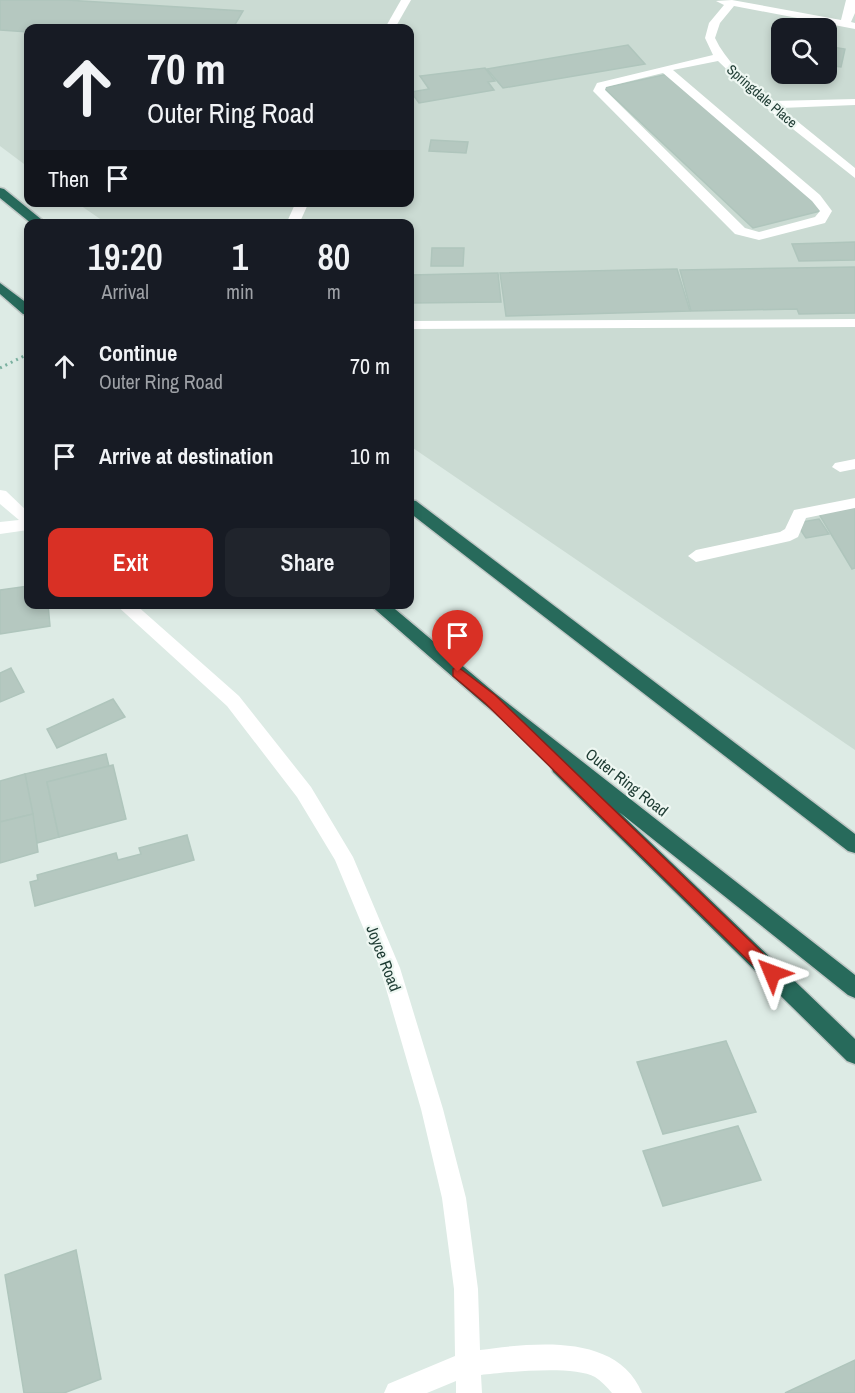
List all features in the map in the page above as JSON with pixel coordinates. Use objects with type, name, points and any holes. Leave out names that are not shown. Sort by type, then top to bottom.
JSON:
[{"type":"highway","points":[[0,192],[35,219]]},
{"type":"highway","points":[[0,287],[24,308]]},
{"type":"highway","points":[[414,508],[855,845]]},
{"type":"highway","name":"Outer Ring Road","points":[[383,609],[490,699],[855,988]]},
{"type":"highway","points":[[490,699],[855,1054]]},
{"type":"street","points":[[392,24],[406,0]]},
{"type":"street","points":[[718,0],[850,25],[851,0]]},
{"type":"street","name":"Springdale Place","points":[[731,3],[711,28],[710,40],[719,57],[772,105],[855,174]]},
{"type":"street","points":[[665,69],[816,198],[824,206],[824,216],[820,220],[773,234],[748,235],[740,231],[599,91],[601,85],[608,82],[665,69],[719,57]]},
{"type":"street","points":[[772,105],[855,102]]},
{"type":"street","points":[[414,326],[855,323]]},
{"type":"street","points":[[0,495],[24,516]]},
{"type":"street","points":[[696,556],[784,537],[792,533],[800,514],[855,503]]},
{"type":"street","points":[[0,528],[24,525]]},
{"type":"street","name":"Joyce Road","points":[[129,609],[233,701],[304,792],[343,856],[390,968],[432,1109],[454,1198],[466,1289],[469,1393]]},
{"type":"street","points":[[397,1393],[469,1364],[536,1359],[598,1365],[622,1383],[629,1393]]},
{"type":"path","points":[[0,368],[24,356]]},
{"type":"shaded area","points":[[0,0],[855,0],[855,750],[414,449],[414,219],[100,219],[83,207],[414,207],[414,24],[24,24],[24,164],[0,146]]},
{"type":"building","points":[[0,0],[66,0],[243,11],[235,24],[24,24],[24,32],[0,30]]},
{"type":"building","points":[[628,45],[645,64],[503,88],[487,69]]},
{"type":"building","points":[[837,48],[845,49],[841,67],[837,66]]},
{"type":"building","points":[[485,68],[495,81],[488,82],[494,90],[419,103],[414,96],[414,92],[429,89],[420,76]]},
{"type":"building","points":[[668,74],[824,210],[753,228],[604,88]]},
{"type":"building","points":[[431,140],[468,142],[466,153],[429,151]]},
{"type":"building","points":[[855,242],[855,260],[799,261],[792,244]]},
{"type":"building","points":[[432,248],[464,248],[463,266],[431,266]]},
{"type":"building","points":[[855,267],[855,313],[799,314],[797,309],[691,311],[680,270]]},
{"type":"building","points":[[677,269],[690,311],[506,316],[500,273]]},
{"type":"building","points":[[498,273],[501,302],[414,303],[414,275]]},
{"type":"building","points":[[855,508],[855,568],[852,569],[819,514]]},
{"type":"building","points":[[819,519],[829,534],[806,538],[796,523]]},
{"type":"building","points":[[24,587],[24,609],[48,609],[50,626],[0,634],[0,590]]},
{"type":"building","points":[[11,668],[24,692],[0,702],[0,673]]},
{"type":"building","points":[[113,699],[125,717],[57,748],[47,729]]},
{"type":"building","points":[[106,754],[109,766],[47,782],[59,837],[37,843],[25,774]]},
{"type":"building","points":[[113,765],[126,819],[59,837],[47,782]]},
{"type":"building","points":[[25,774],[33,814],[0,822],[0,781]]},
{"type":"building","points":[[33,814],[38,852],[0,863],[0,822]]},
{"type":"building","points":[[187,835],[194,860],[35,906],[30,882],[38,880],[37,875],[116,853],[118,860],[141,854],[139,848]]},
{"type":"building","points":[[726,1041],[756,1112],[663,1134],[637,1062]]},
{"type":"building","points":[[738,1126],[761,1180],[663,1206],[643,1151]]},
{"type":"building","points":[[76,1250],[101,1379],[64,1393],[24,1393],[5,1275]]},
{"type":"building","points":[[855,1360],[855,1393],[785,1393]]},
{"type":"route","points":[[458,672],[490,699],[772,973]]}]
